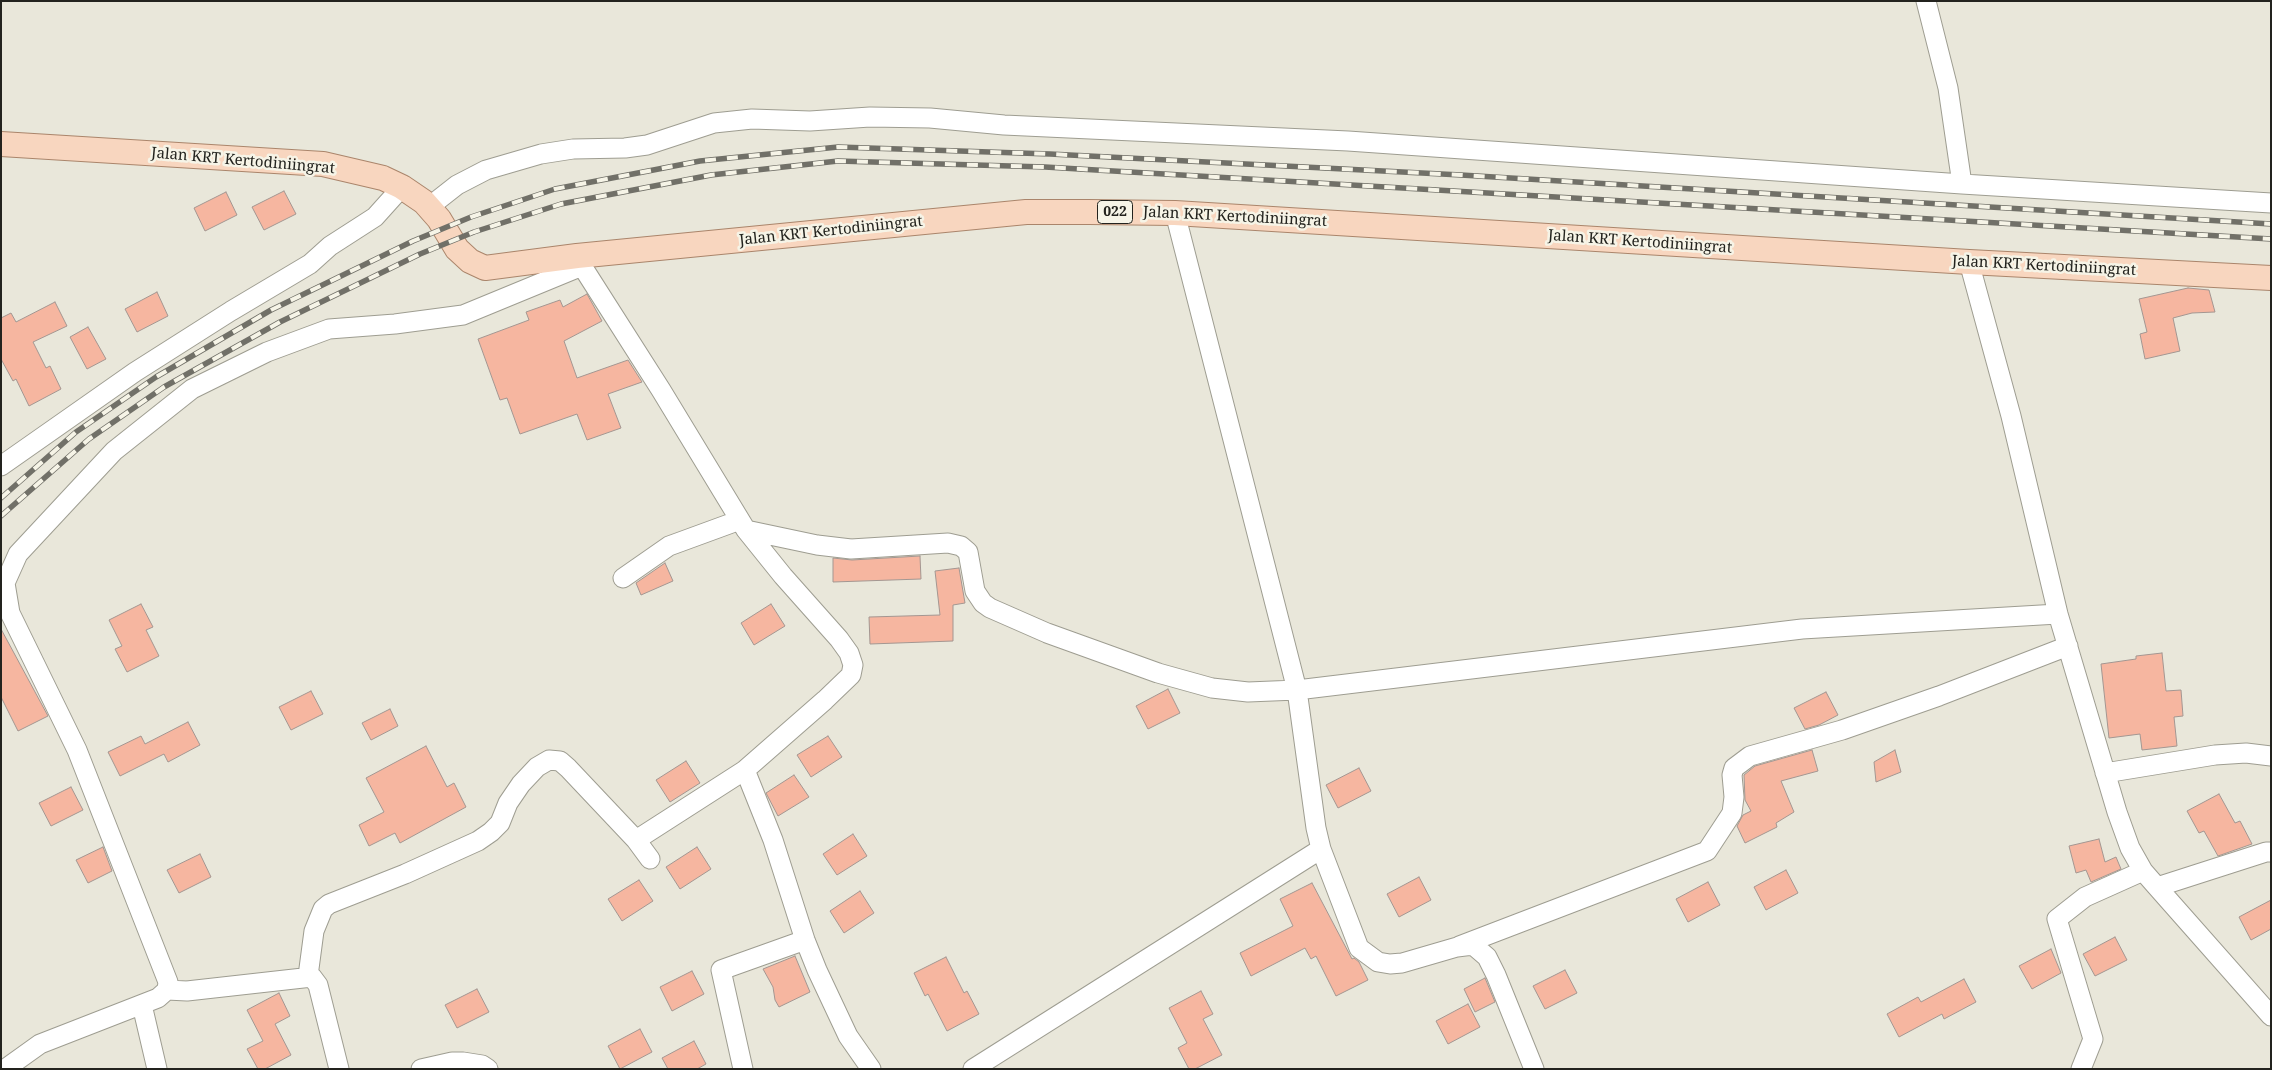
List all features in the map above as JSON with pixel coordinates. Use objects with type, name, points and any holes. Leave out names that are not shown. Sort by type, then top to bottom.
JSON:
[{"type":"main road","name":"Jalan KRT Kertodiniingrat","points":[[1,144],[323,164],[383,178],[402,187],[429,207],[439,219],[457,249],[470,261],[485,268],[580,261],[1026,212],[1175,213],[1969,262],[2271,278]]},
{"type":"street","points":[[1926,1],[1948,88],[1962,184]]},
{"type":"street","points":[[429,207],[457,185],[486,170],[508,162],[541,154],[573,149],[625,148],[647,145],[714,123],[752,119],[810,120],[870,117],[930,118],[1004,125],[1358,141],[1962,184],[2271,203]]},
{"type":"street","points":[[1,466],[135,372],[310,264],[330,246],[375,217],[402,187]]},
{"type":"street","points":[[1175,213],[1297,690],[1316,828],[1359,948],[1378,962],[1402,963],[1457,946],[1707,852],[1732,813],[1734,797],[1732,775],[1734,768],[1750,756],[1842,730],[1939,696],[2068,646]]},
{"type":"street","points":[[168,990],[168,982],[161,959],[77,750],[10,613],[3,584],[18,554],[114,451],[192,389],[267,352],[329,329],[395,324],[463,315],[580,261],[743,525],[783,576],[839,639],[849,653],[853,665],[851,675],[840,686],[745,770],[636,840]]},
{"type":"street","points":[[1969,262],[2011,416],[2058,614],[2105,772],[2130,848],[2143,871],[2271,1016]]},
{"type":"street","points":[[623,578],[669,546],[743,525],[817,546],[851,550],[948,543],[961,546],[968,552],[972,579],[978,597],[990,608],[1107,656],[1212,688],[1248,692],[1297,690],[1802,629],[2058,614]]},
{"type":"street","points":[[2105,772],[2215,755],[2246,753],[2271,756]]},
{"type":"street","points":[[308,976],[314,931],[323,909],[329,904],[405,874],[478,841],[500,823],[508,803],[520,784],[537,767],[549,760],[560,761],[568,768],[636,840],[650,859]]},
{"type":"street","points":[[745,770],[773,840],[805,940],[848,1036],[871,1069]]},
{"type":"street","points":[[973,1069],[1322,849]]},
{"type":"street","points":[[2157,887],[2271,852]]},
{"type":"street","points":[[2081,1069],[2093,1039],[2057,919],[2085,897],[2143,871]]},
{"type":"street","points":[[743,1069],[721,970],[805,940]]},
{"type":"street","points":[[1457,946],[1473,945],[1487,957],[1534,1069]]},
{"type":"street","points":[[5,1069],[40,1044],[142,1005],[158,998],[168,990],[188,991],[308,976],[316,980],[318,985],[339,1069]]},
{"type":"street","points":[[142,1005],[157,1069]]},
{"type":"street","points":[[421,1069],[452,1062],[462,1062],[482,1065],[488,1069]]},
{"type":"building","points":[[284,191],[296,214],[264,230],[252,207]]},
{"type":"building","points":[[226,192],[237,215],[205,231],[194,208]]},
{"type":"building","points":[[2188,288],[2209,290],[2215,312],[2192,313],[2173,318],[2180,351],[2145,359],[2140,334],[2147,332],[2139,299]]},
{"type":"building","points":[[157,292],[168,316],[137,332],[125,309]]},
{"type":"building","points":[[587,294],[602,321],[564,341],[577,378],[628,360],[642,382],[608,394],[621,428],[587,440],[577,414],[520,434],[507,398],[500,400],[478,339],[529,320],[526,312],[560,300],[563,307]]},
{"type":"building","points":[[55,302],[67,326],[33,342],[46,368],[50,366],[61,389],[29,406],[16,379],[13,381],[1,359],[1,318],[11,313],[16,322]]},
{"type":"building","points":[[88,327],[106,359],[87,369],[70,337]]},
{"type":"building","points":[[920,556],[921,579],[833,582],[833,558],[852,560]]},
{"type":"building","points":[[665,563],[673,581],[641,595],[636,583]]},
{"type":"building","points":[[959,568],[965,603],[953,605],[953,641],[870,644],[869,617],[940,615],[935,571]]},
{"type":"building","points":[[141,604],[153,627],[146,630],[159,656],[127,672],[115,649],[122,646],[109,620]]},
{"type":"building","points":[[771,604],[785,626],[754,645],[741,623]]},
{"type":"building","points":[[1,629],[48,716],[18,731],[1,697]]},
{"type":"building","points":[[2162,653],[2166,691],[2181,690],[2183,716],[2174,717],[2177,746],[2142,750],[2140,734],[2109,738],[2101,664],[2136,659],[2136,656]]},
{"type":"building","points":[[1168,689],[1180,713],[1148,729],[1136,706]]},
{"type":"building","points":[[311,691],[323,714],[291,730],[279,707]]},
{"type":"building","points":[[1826,692],[1838,715],[1819,725],[1805,729],[1794,708]]},
{"type":"building","points":[[390,709],[398,726],[371,740],[362,723]]},
{"type":"building","points":[[188,722],[200,745],[168,762],[164,754],[120,776],[108,752],[141,736],[145,744]]},
{"type":"building","points":[[828,736],[842,757],[811,777],[797,755]]},
{"type":"building","points":[[426,746],[447,787],[454,783],[466,807],[400,843],[395,833],[369,846],[359,825],[384,812],[366,778]]},
{"type":"building","points":[[1812,750],[1818,771],[1781,781],[1794,812],[1776,823],[1777,827],[1745,843],[1737,826],[1743,815],[1751,811],[1745,800],[1744,775],[1755,766]]},
{"type":"building","points":[[1895,750],[1901,772],[1876,782],[1874,762]]},
{"type":"building","points":[[686,761],[700,783],[670,802],[656,780]]},
{"type":"building","points":[[1359,768],[1371,791],[1338,808],[1326,785]]},
{"type":"building","points":[[794,775],[809,797],[778,816],[766,793]]},
{"type":"building","points":[[71,787],[83,810],[51,826],[39,803]]},
{"type":"building","points":[[2219,794],[2235,823],[2240,821],[2252,844],[2218,856],[2204,831],[2199,833],[2187,811]]},
{"type":"building","points":[[853,834],[867,856],[837,875],[823,854]]},
{"type":"building","points":[[2099,839],[2105,862],[2116,857],[2121,869],[2091,882],[2086,870],[2076,873],[2069,846]]},
{"type":"building","points":[[103,847],[112,871],[88,883],[76,860]]},
{"type":"building","points":[[697,847],[711,869],[680,889],[666,867]]},
{"type":"building","points":[[200,854],[211,877],[179,893],[167,870]]},
{"type":"building","points":[[1786,870],[1798,893],[1766,910],[1754,887]]},
{"type":"building","points":[[1419,877],[1431,900],[1399,917],[1387,894]]},
{"type":"building","points":[[639,880],[653,901],[622,921],[608,899]]},
{"type":"building","points":[[1708,882],[1720,905],[1688,922],[1676,899]]},
{"type":"building","points":[[1312,883],[1352,959],[1354,958],[1359,962],[1368,980],[1336,996],[1316,956],[1311,959],[1305,948],[1251,976],[1240,953],[1293,926],[1280,899]]},
{"type":"building","points":[[860,891],[874,913],[844,933],[830,911]]},
{"type":"building","points":[[2271,900],[2271,929],[2251,940],[2239,917]]},
{"type":"building","points":[[2115,937],[2127,960],[2095,976],[2083,954]]},
{"type":"building","points":[[2051,949],[2061,973],[2032,989],[2019,966]]},
{"type":"building","points":[[795,956],[810,992],[779,1007],[775,1000],[773,987],[763,969]]},
{"type":"building","points":[[946,957],[964,993],[967,991],[979,1014],[947,1031],[928,994],[925,996],[914,973]]},
{"type":"building","points":[[1565,970],[1577,993],[1545,1009],[1533,986]]},
{"type":"building","points":[[692,971],[704,994],[672,1011],[660,987]]},
{"type":"building","points":[[1485,978],[1495,1002],[1475,1012],[1464,989]]},
{"type":"building","points":[[1964,979],[1976,1002],[1944,1019],[1942,1014],[1899,1037],[1887,1014],[1918,997],[1921,1002]]},
{"type":"building","points":[[477,989],[489,1012],[457,1028],[445,1005]]},
{"type":"building","points":[[1201,991],[1213,1014],[1203,1019],[1222,1055],[1195,1069],[1189,1069],[1178,1048],[1187,1043],[1169,1008]]},
{"type":"building","points":[[279,993],[290,1016],[275,1024],[291,1055],[265,1069],[258,1069],[247,1049],[263,1041],[247,1010]]},
{"type":"building","points":[[1468,1004],[1480,1027],[1448,1044],[1436,1021]]},
{"type":"building","points":[[640,1029],[652,1052],[620,1069],[608,1046]]},
{"type":"building","points":[[694,1041],[706,1064],[697,1069],[668,1069],[662,1058]]},
{"type":"railway","points":[[1,498],[76,432],[156,377],[271,310],[413,241],[471,217],[555,189],[700,161],[838,147],[1050,154],[1461,175],[2271,224]]},
{"type":"railway","points":[[1,516],[89,439],[164,387],[280,322],[420,254],[474,232],[561,204],[711,175],[838,161],[1045,167],[2271,239]]}]
